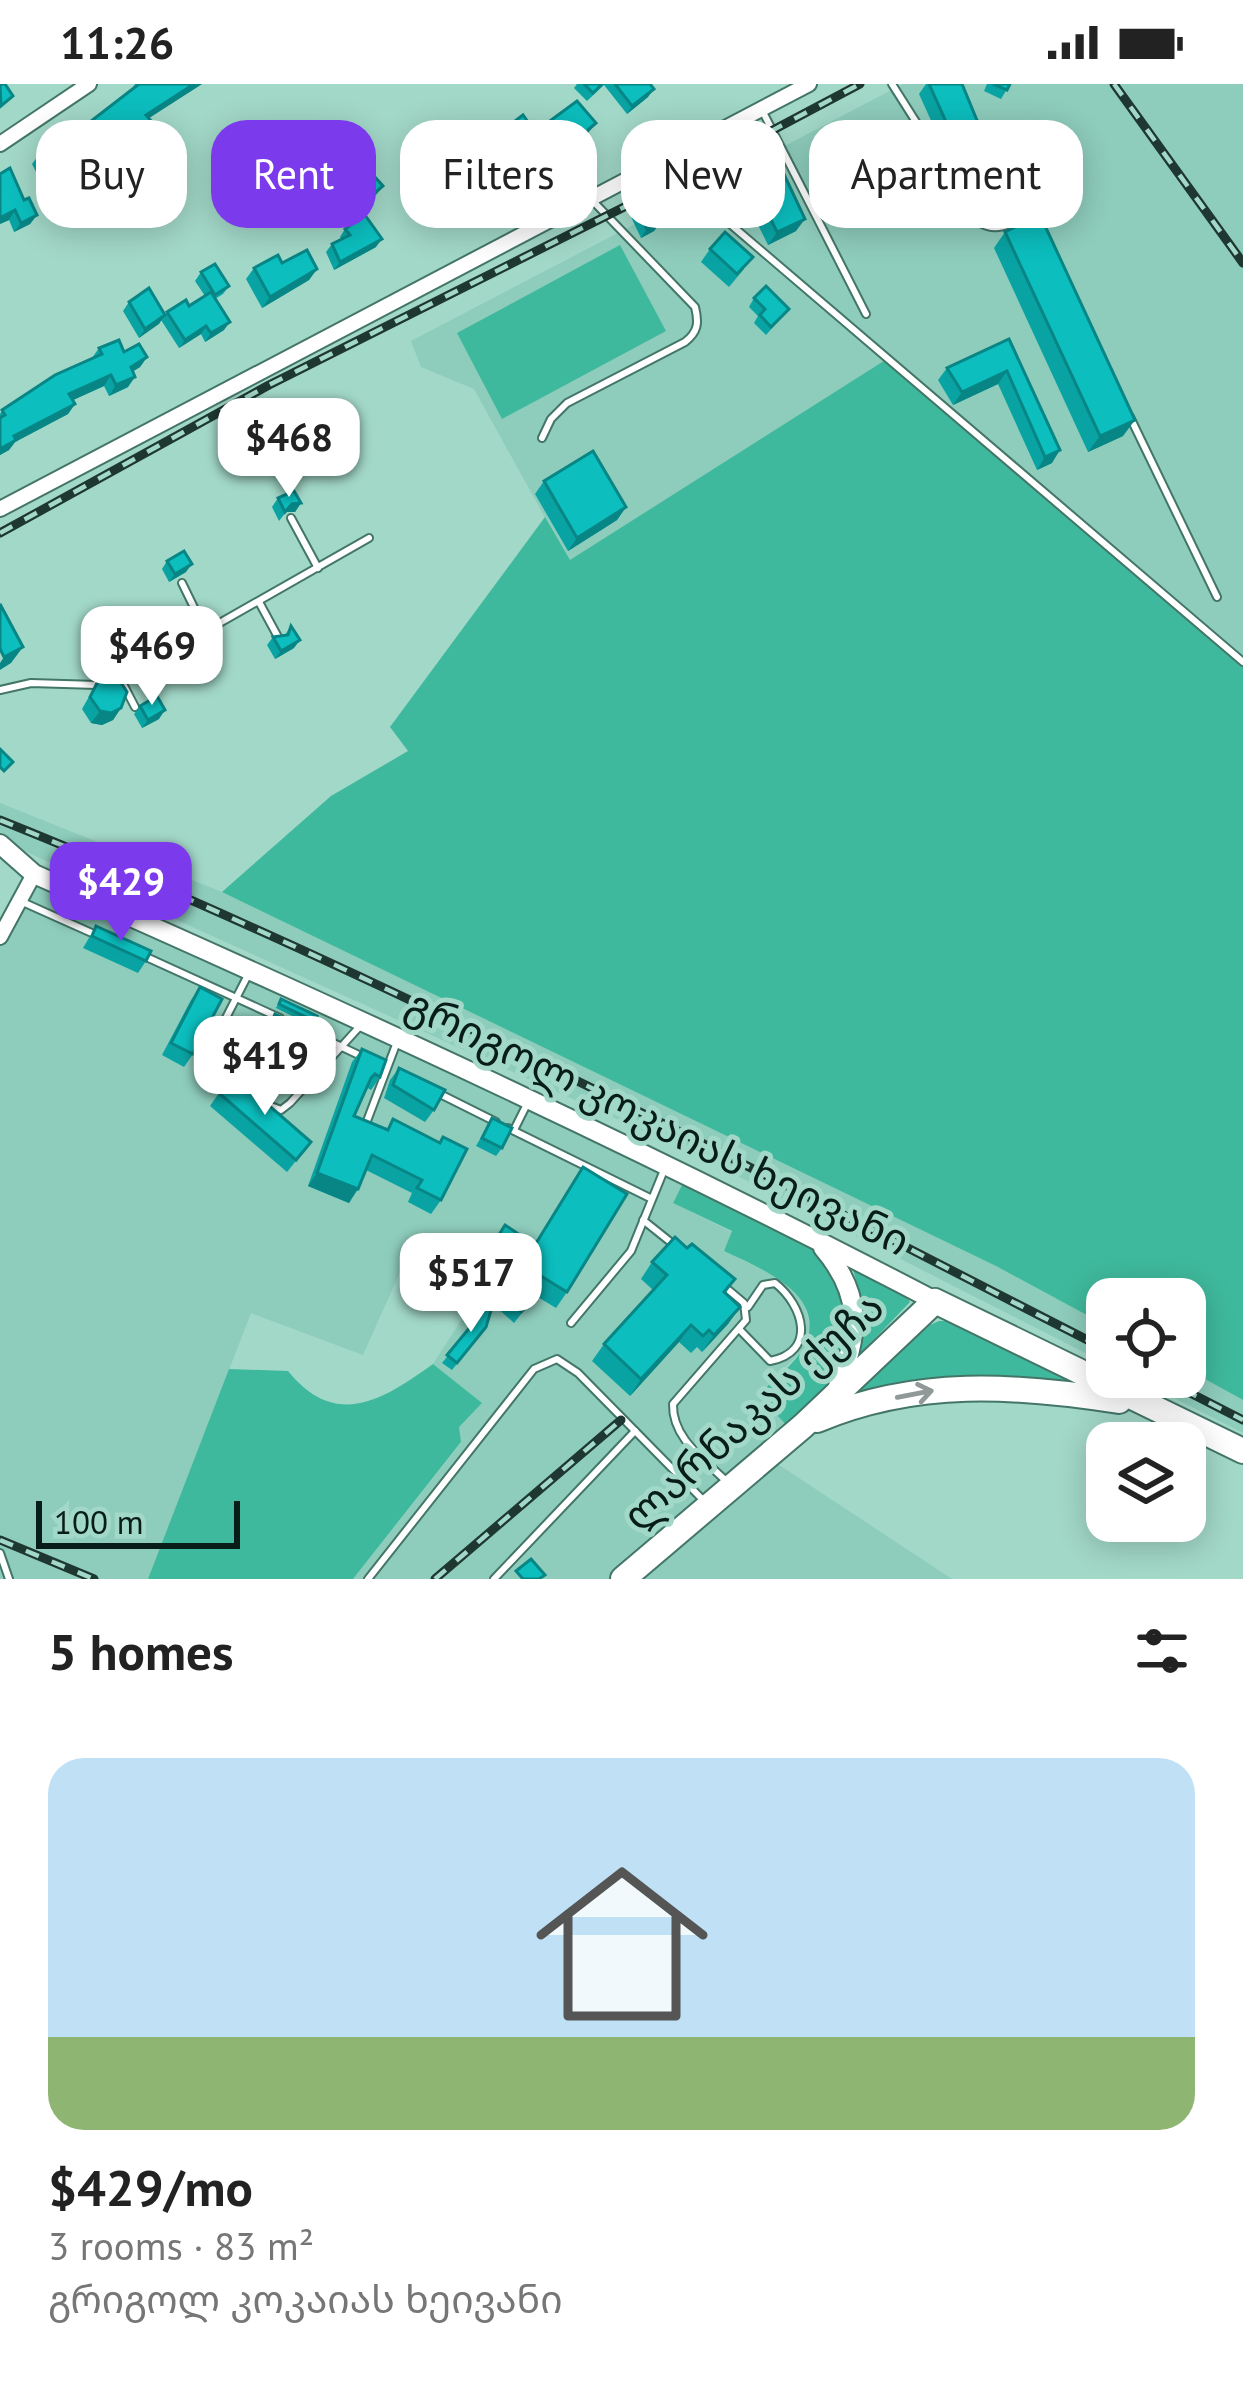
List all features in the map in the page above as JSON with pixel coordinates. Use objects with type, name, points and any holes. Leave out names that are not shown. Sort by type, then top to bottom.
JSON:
[{"type":"highway","name":"ლარნაკას ქუჩა","points":[[623,1579],[803,1426],[934,1301]]},
{"type":"highway","name":"გრიგოლ კოკაიას ხეივანი","points":[[934,1301],[1243,1450]]},
{"type":"highway","points":[[803,1426],[835,1412],[907,1395],[964,1388],[1047,1389],[1145,1405]]},
{"type":"main road","name":"გრიგოლ კოკაიას ხეივანი","points":[[0,844],[34,874],[398,1038],[934,1301]]},
{"type":"main road","points":[[817,1240],[841,1269],[854,1317],[850,1357],[834,1396]]},
{"type":"street","points":[[0,144],[89,84]]},
{"type":"street","points":[[740,120],[808,84]]},
{"type":"street","points":[[0,509],[533,228]]},
{"type":"street","points":[[0,937],[34,874]]},
{"type":"lane","points":[[892,84],[915,120]]},
{"type":"lane","points":[[761,109],[866,314]]},
{"type":"lane","points":[[542,438],[551,419],[567,403],[695,334],[694,307],[597,205]]},
{"type":"lane","points":[[734,228],[1243,662]]},
{"type":"lane","points":[[1039,228],[1041,233]]},
{"type":"lane","points":[[1124,404],[1216,597]]},
{"type":"lane","points":[[290,518],[318,568]]},
{"type":"lane","points":[[0,690],[31,683],[100,685],[121,680],[369,538]]},
{"type":"lane","points":[[182,584],[206,632]]},
{"type":"lane","points":[[259,602],[278,638]]},
{"type":"lane","points":[[121,680],[135,707]]},
{"type":"lane","points":[[18,900],[105,939]]},
{"type":"lane","points":[[127,949],[386,1068]]},
{"type":"lane","points":[[250,970],[211,1047],[212,1058],[250,1092]]},
{"type":"lane","points":[[268,1105],[281,1110],[364,1022]]},
{"type":"lane","points":[[367,1120],[398,1038]]},
{"type":"lane","points":[[428,1089],[650,1198]]},
{"type":"lane","points":[[513,1130],[528,1101]]},
{"type":"lane","points":[[571,1323],[632,1251],[665,1166]]},
{"type":"lane","points":[[643,1220],[676,1248]]},
{"type":"lane","points":[[710,1275],[746,1309]]},
{"type":"lane","points":[[731,1487],[679,1434],[672,1420],[673,1404],[746,1321],[746,1309],[763,1285],[775,1283],[798,1306],[801,1330],[784,1358],[770,1361],[739,1329]]},
{"type":"lane","points":[[368,1579],[541,1364],[557,1359],[565,1361],[709,1506]]},
{"type":"lane","points":[[494,1579],[635,1432]]},
{"type":"lane","points":[[521,1551],[533,1565]]},
{"type":"lane","points":[[0,1553],[9,1579]]},
{"type":"shaded area","points":[[903,84],[1243,84],[1243,662],[569,561],[474,389],[421,367],[411,341],[627,228],[785,228],[785,146],[809,133],[809,228],[1083,228],[1083,120],[834,120]]},
{"type":"shaded area","points":[[0,803],[222,892],[996,1266],[1086,1315],[1086,1353],[692,1153],[0,840]]},
{"type":"shaded area","points":[[34,874],[686,1177],[673,1203],[732,1232],[724,1251],[783,1280],[804,1303],[810,1326],[803,1350],[758,1394],[794,1433],[767,1457],[952,1579],[353,1579],[461,1443],[458,1427],[482,1403],[433,1364],[488,1279],[413,1243],[363,1355],[251,1313],[148,1579],[0,1579],[0,937]]},
{"type":"shaded area","points":[[1206,1380],[1243,1400],[1243,1433],[1174,1398],[1206,1398]]},
{"type":"green space","points":[[620,245],[666,331],[502,419],[457,333]]},
{"type":"green space","points":[[887,359],[1243,662],[1243,1400],[1206,1380],[1206,1278],[1086,1278],[1086,1315],[996,1266],[222,892],[331,796],[408,751],[390,727],[545,517],[570,560]]},
{"type":"green space","points":[[686,1177],[817,1239],[841,1269],[850,1357],[794,1433],[758,1395],[804,1347],[807,1312],[787,1286],[724,1251],[732,1231],[673,1203]]},
{"type":"green space","points":[[853,1270],[906,1295],[910,1302],[860,1354],[864,1307]]},
{"type":"green space","points":[[939,1321],[952,1321],[1078,1381],[1075,1386],[1016,1376],[959,1380],[862,1397],[859,1386]]},
{"type":"green space","points":[[433,1364],[482,1403],[459,1427],[461,1442],[353,1579],[148,1579],[229,1369],[288,1371],[324,1400],[342,1404],[378,1398]]},
{"type":"building","points":[[0,84],[13,96],[1,106]]},
{"type":"building","points":[[139,84],[194,84],[146,115],[150,120],[92,120]]},
{"type":"building","points":[[615,84],[650,84],[654,89],[632,106]]},
{"type":"building","points":[[929,84],[962,84],[977,120],[945,120]]},
{"type":"building","points":[[577,101],[593,120],[551,120]]},
{"type":"building","points":[[10,168],[36,216],[21,223],[15,210],[0,218],[0,174]]},
{"type":"building","points":[[785,176],[805,219],[777,232],[775,228],[785,228]]},
{"type":"building","points":[[374,228],[382,239],[340,262],[332,244],[350,235],[345,229]]},
{"type":"building","points":[[1046,228],[1135,420],[1100,436],[1005,232]]},
{"type":"building","points":[[725,232],[753,257],[737,274],[710,249]]},
{"type":"building","points":[[307,250],[317,269],[270,297],[254,268],[278,255],[282,263]]},
{"type":"building","points":[[215,264],[229,286],[215,295],[201,272]]},
{"type":"building","points":[[766,286],[789,309],[771,327],[760,315],[765,309],[754,298]]},
{"type":"building","points":[[149,288],[165,315],[145,329],[129,302]]},
{"type":"building","points":[[211,292],[230,322],[211,333],[206,326],[185,340],[167,312],[186,300],[189,306]]},
{"type":"building","points":[[1009,339],[1060,450],[1045,457],[1007,371],[962,392],[947,368]]},
{"type":"building","points":[[119,340],[124,352],[139,344],[147,357],[131,367],[135,377],[116,385],[111,375],[69,394],[75,404],[14,436],[16,440],[0,449],[2,410]]},
{"type":"building","points":[[593,451],[626,507],[577,538],[544,481]]},
{"type":"building","points":[[294,491],[301,503],[285,512],[278,498]]},
{"type":"building","points":[[184,551],[192,564],[175,574],[167,561]]},
{"type":"building","points":[[0,604],[23,647],[4,657],[0,649]]},
{"type":"building","points":[[291,626],[300,640],[281,651],[273,637],[288,635]]},
{"type":"building","points":[[118,678],[127,692],[121,708],[100,711],[90,697],[99,679]]},
{"type":"building","points":[[157,696],[165,710],[148,720],[140,706]]},
{"type":"building","points":[[0,749],[13,762],[4,771],[0,767]]},
{"type":"building","points":[[96,926],[151,951],[146,961],[92,936]]},
{"type":"building","points":[[200,987],[222,999],[193,1054],[171,1043]]},
{"type":"building","points":[[281,999],[317,1016],[314,1021],[279,1004]]},
{"type":"building","points":[[275,1014],[311,1031],[296,1065],[276,1056],[272,1066],[244,1053],[255,1027],[267,1033]]},
{"type":"building","points":[[362,1049],[386,1060],[380,1077],[371,1078],[354,1116],[388,1130],[393,1119],[440,1143],[443,1137],[467,1149],[441,1200],[417,1188],[422,1180],[372,1155],[358,1189],[317,1173]]},
{"type":"building","points":[[399,1068],[445,1090],[434,1110],[393,1085]]},
{"type":"building","points":[[234,1075],[311,1142],[296,1160],[219,1093]]},
{"type":"building","points":[[492,1118],[512,1128],[502,1148],[482,1138]]},
{"type":"building","points":[[583,1167],[627,1194],[567,1292],[492,1246],[505,1225],[535,1245]]},
{"type":"building","points":[[675,1237],[687,1248],[692,1244],[735,1279],[724,1292],[740,1307],[714,1335],[709,1330],[703,1336],[691,1325],[641,1379],[604,1344],[667,1275],[652,1262]]},
{"type":"building","points":[[494,1273],[529,1304],[521,1312],[491,1284]]},
{"type":"building","points":[[495,1297],[486,1327],[457,1363],[447,1355]]},
{"type":"building","points":[[531,1559],[545,1575],[523,1579],[516,1571]]},
{"type":"railway","points":[[0,533],[269,385],[860,84]]},
{"type":"railway","points":[[1114,84],[1243,263]]},
{"type":"railway","points":[[0,820],[421,1005],[1086,1339]]},
{"type":"railway","points":[[1200,1398],[1243,1420]]},
{"type":"railway","points":[[435,1579],[621,1420]]},
{"type":"railway","points":[[0,1540],[94,1579]]}]
